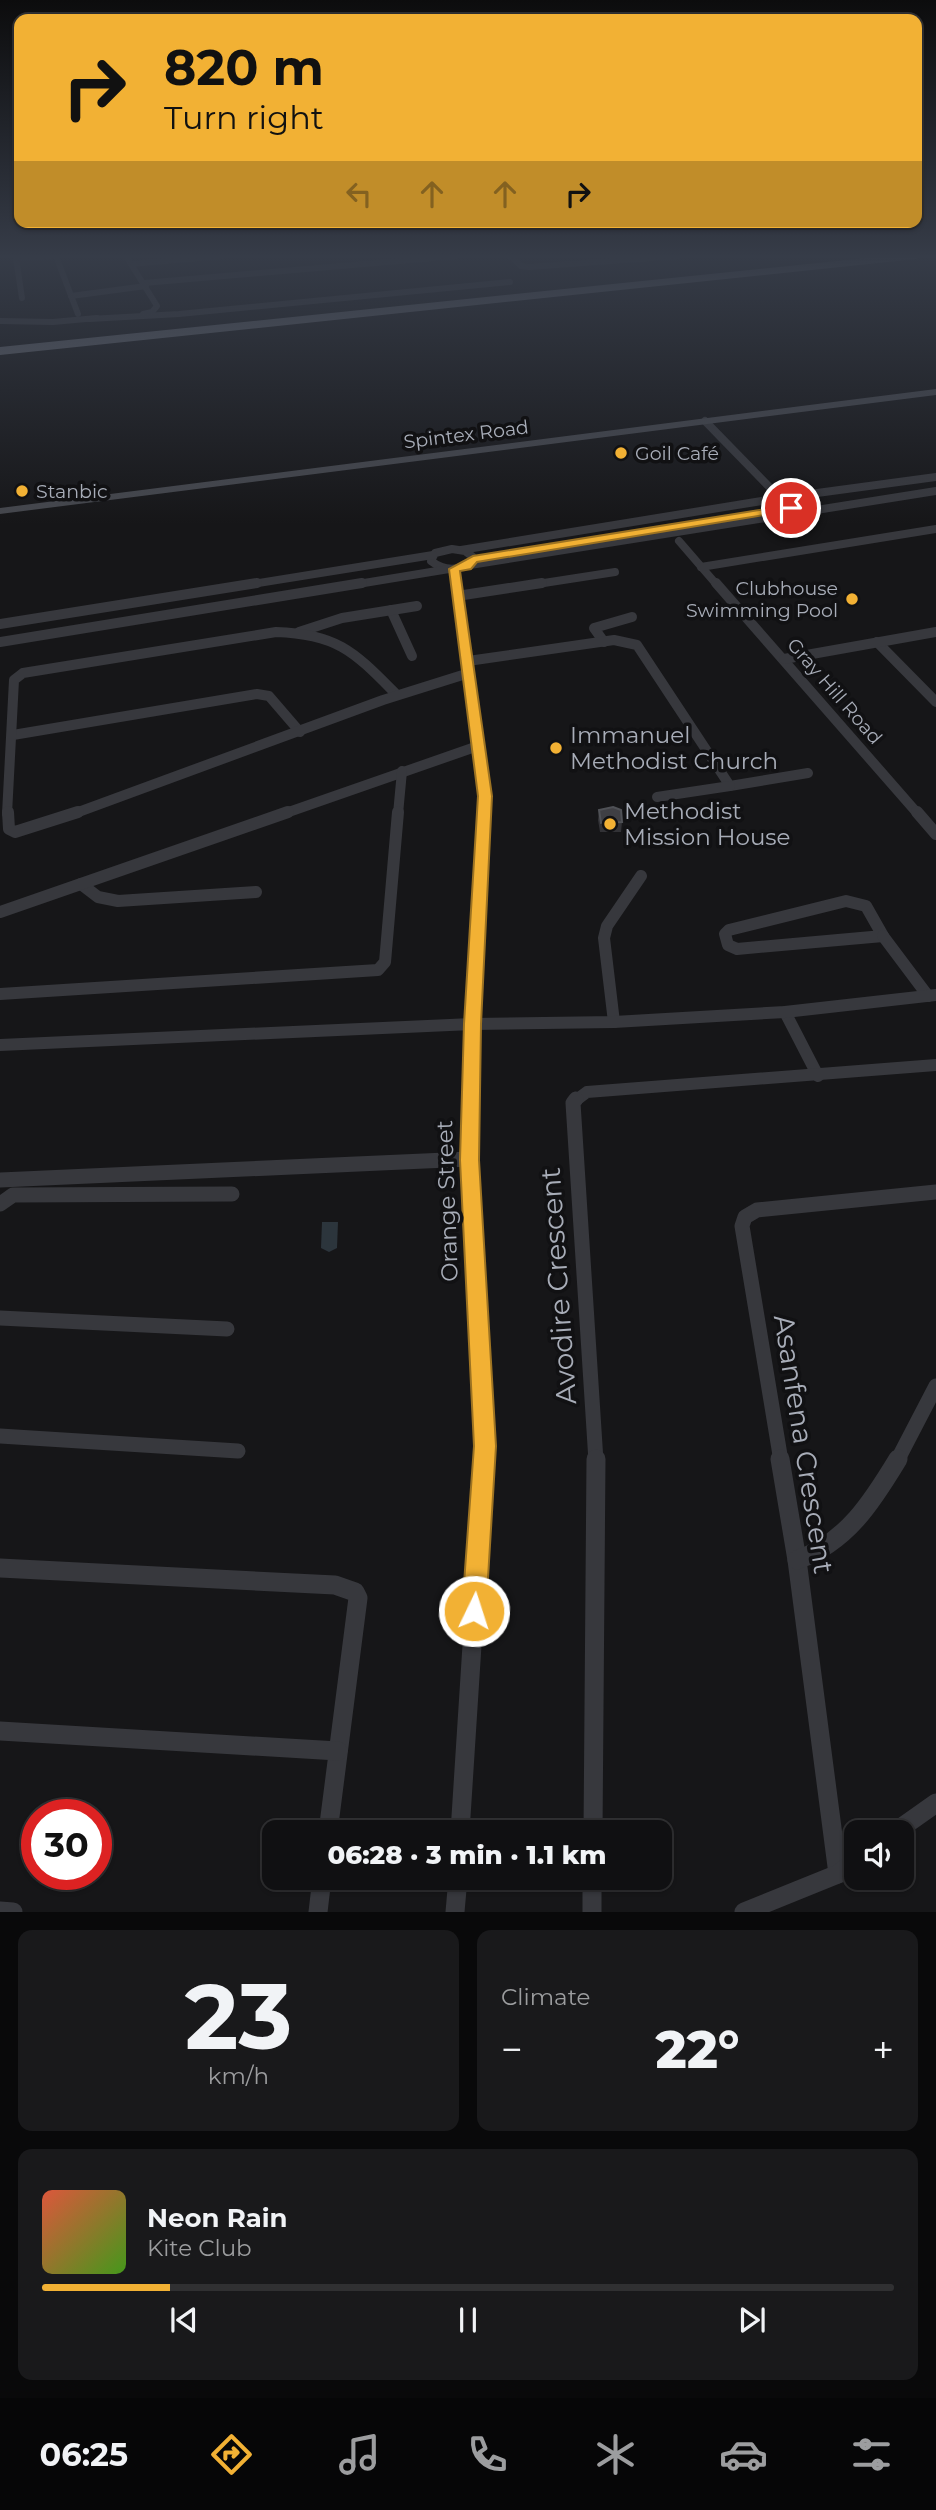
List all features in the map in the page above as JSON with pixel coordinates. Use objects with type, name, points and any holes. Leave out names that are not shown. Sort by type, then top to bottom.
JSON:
[{"type":"highway","points":[[0,351],[56,345]]},
{"type":"main road","name":"Spintex Road","points":[[0,511],[936,392]]},
{"type":"street","points":[[705,421],[786,503]]},
{"type":"street","points":[[0,642],[447,569],[468,557],[786,503],[936,483]]},
{"type":"street","points":[[468,557],[786,503],[936,483]]},
{"type":"street","points":[[0,626],[176,603],[432,557],[443,550],[468,557],[676,537],[936,483]]},
{"type":"street","points":[[701,567],[936,529]]},
{"type":"street","name":"Gray Hill Road","points":[[676,537],[936,834]]},
{"type":"street","points":[[432,557],[447,569]]},
{"type":"street","points":[[0,636],[447,569]]},
{"type":"street","name":"Orange Street","points":[[447,569],[457,596],[485,796],[472,1024],[470,1160],[485,1446],[461,1820]]},
{"type":"street","points":[[457,596],[615,572]]},
{"type":"street","points":[[299,632],[314,625],[417,606]]},
{"type":"street","points":[[391,611],[412,656]]},
{"type":"street","points":[[604,642],[594,628],[632,617]]},
{"type":"street","points":[[397,695],[340,644],[324,636],[299,632],[276,632],[20,674],[14,680],[7,823],[9,829],[15,832],[33,828],[300,732],[397,695],[468,666],[614,640],[637,645],[730,786]]},
{"type":"street","points":[[784,659],[936,632]]},
{"type":"street","points":[[877,642],[936,702]]},
{"type":"street","points":[[13,735],[257,694],[269,696],[300,732]]},
{"type":"street","points":[[0,912],[478,746]]},
{"type":"street","points":[[0,994],[378,970],[384,962],[402,771]]},
{"type":"street","points":[[657,797],[808,773]]},
{"type":"street","points":[[614,1022],[604,938],[607,926],[641,876]]},
{"type":"street","points":[[81,884],[98,897],[118,901],[256,892]]},
{"type":"street","points":[[883,936],[737,949],[727,945],[725,934],[729,930],[846,901],[866,906],[883,936],[932,995]]},
{"type":"street","points":[[0,1045],[472,1024],[614,1022],[785,1012],[932,995]]},
{"type":"street","points":[[785,1012],[818,1076]]},
{"type":"street","name":"Avodire Crescent","points":[[593,1820],[596,1436],[573,1103],[587,1092],[936,1065]]},
{"type":"street","points":[[0,1180],[470,1160]]},
{"type":"street","name":"Asanfena Crescent","points":[[838,1874],[797,1560],[741,1226],[743,1217],[757,1210],[936,1192]]},
{"type":"street","points":[[0,1204],[13,1195],[232,1194]]},
{"type":"street","points":[[0,1318],[227,1329]]},
{"type":"street","points":[[797,1560],[815,1555],[841,1537],[870,1505],[926,1412],[936,1386]]},
{"type":"street","points":[[0,1436],[239,1451]]},
{"type":"street","points":[[0,1567],[335,1585],[348,1588],[358,1598],[329,1820]]},
{"type":"street","points":[[0,1731],[338,1751]]},
{"type":"street","points":[[912,1820],[936,1803]]},
{"type":"street","points":[[744,1912],[844,1870]]},
{"type":"street","points":[[318,1912],[321,1890]]},
{"type":"street","points":[[456,1912],[457,1890]]},
{"type":"street","points":[[592,1890],[592,1912]]},
{"type":"street","points":[[0,1911],[13,1912]]},
{"type":"shaded area","points":[[322,1222],[338,1222],[337,1248],[329,1252],[321,1248]]},
{"type":"building","points":[[613,807],[621,810],[622,822],[601,823],[599,810]]},
{"type":"place","name":"Goil Café","points":[[621,453]]},
{"type":"place","name":"Stanbic","points":[[22,491]]},
{"type":"place","name":"Clubhouse Swimming Pool","points":[[852,599]]},
{"type":"place","name":"Immanuel Methodist Church","points":[[556,748]]},
{"type":"place","name":"Methodist Mission House","points":[[610,824]]},
{"type":"route","points":[[474,1611],[485,1446],[470,1160],[472,1024],[485,796],[455,569],[467,567],[473,560],[791,508]]}]
